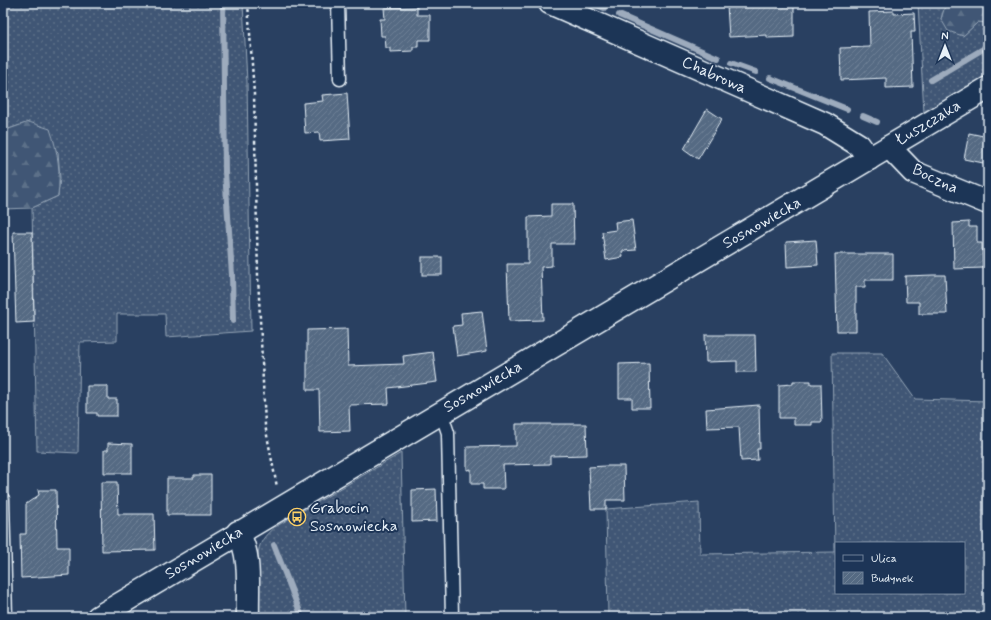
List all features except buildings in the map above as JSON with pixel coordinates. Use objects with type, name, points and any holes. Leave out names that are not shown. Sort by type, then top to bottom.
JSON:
[{"type":"street","name":"Chabrowa","points":[[550,3],[825,124],[859,145],[869,159]]},
{"type":"street","name":"Łuszczaka","points":[[869,159],[988,88]]},
{"type":"street","name":"Boczna","points":[[889,147],[913,172],[988,203]]},
{"type":"street","name":"Sosnowiecka","points":[[98,617],[238,532],[869,159]]},
{"type":"street","points":[[238,532],[243,541],[247,558],[248,617]]},
{"type":"lane","points":[[338,3],[340,79]]},
{"type":"lane","points":[[441,412],[448,433],[452,617]]},
{"type":"lane","points":[[3,499],[6,617]]},
{"type":"path","points":[[248,3],[254,94],[258,276],[265,425],[282,506]]},
{"type":"green space","points":[[3,3],[243,3],[247,82],[251,331],[166,337],[165,314],[117,314],[117,341],[80,342],[78,453],[37,451],[32,208],[58,196],[60,178],[58,152],[29,122],[3,131]]},
{"type":"green space","points":[[918,3],[946,3],[941,19],[963,36],[978,22],[988,23],[988,75],[924,113]]},
{"type":"green space","points":[[946,3],[988,3],[988,23],[978,22],[963,36],[948,31],[941,19]]},
{"type":"green space","points":[[29,122],[50,129],[58,162],[58,196],[32,208],[3,209],[3,131]]},
{"type":"green space","points":[[832,353],[882,353],[915,399],[988,401],[988,617],[608,617],[606,509],[699,502],[700,554],[835,552]]},
{"type":"green space","points":[[401,453],[405,617],[255,617],[254,557],[258,557],[259,548],[265,536],[275,527]]},
{"type":"waterway","points":[[223,3],[225,172],[232,275],[233,321]]},
{"type":"waterway","points":[[592,3],[604,8]]},
{"type":"waterway","points":[[619,15],[718,58]]},
{"type":"waterway","points":[[931,80],[988,46]]},
{"type":"waterway","points":[[731,63],[756,72]]},
{"type":"waterway","points":[[770,78],[847,109]]},
{"type":"waterway","points":[[863,116],[877,122]]},
{"type":"waterway","points":[[274,545],[302,617]]},
{"type":"place","name":"Grabocin Sosnowiecka","points":[[297,517]]}]
